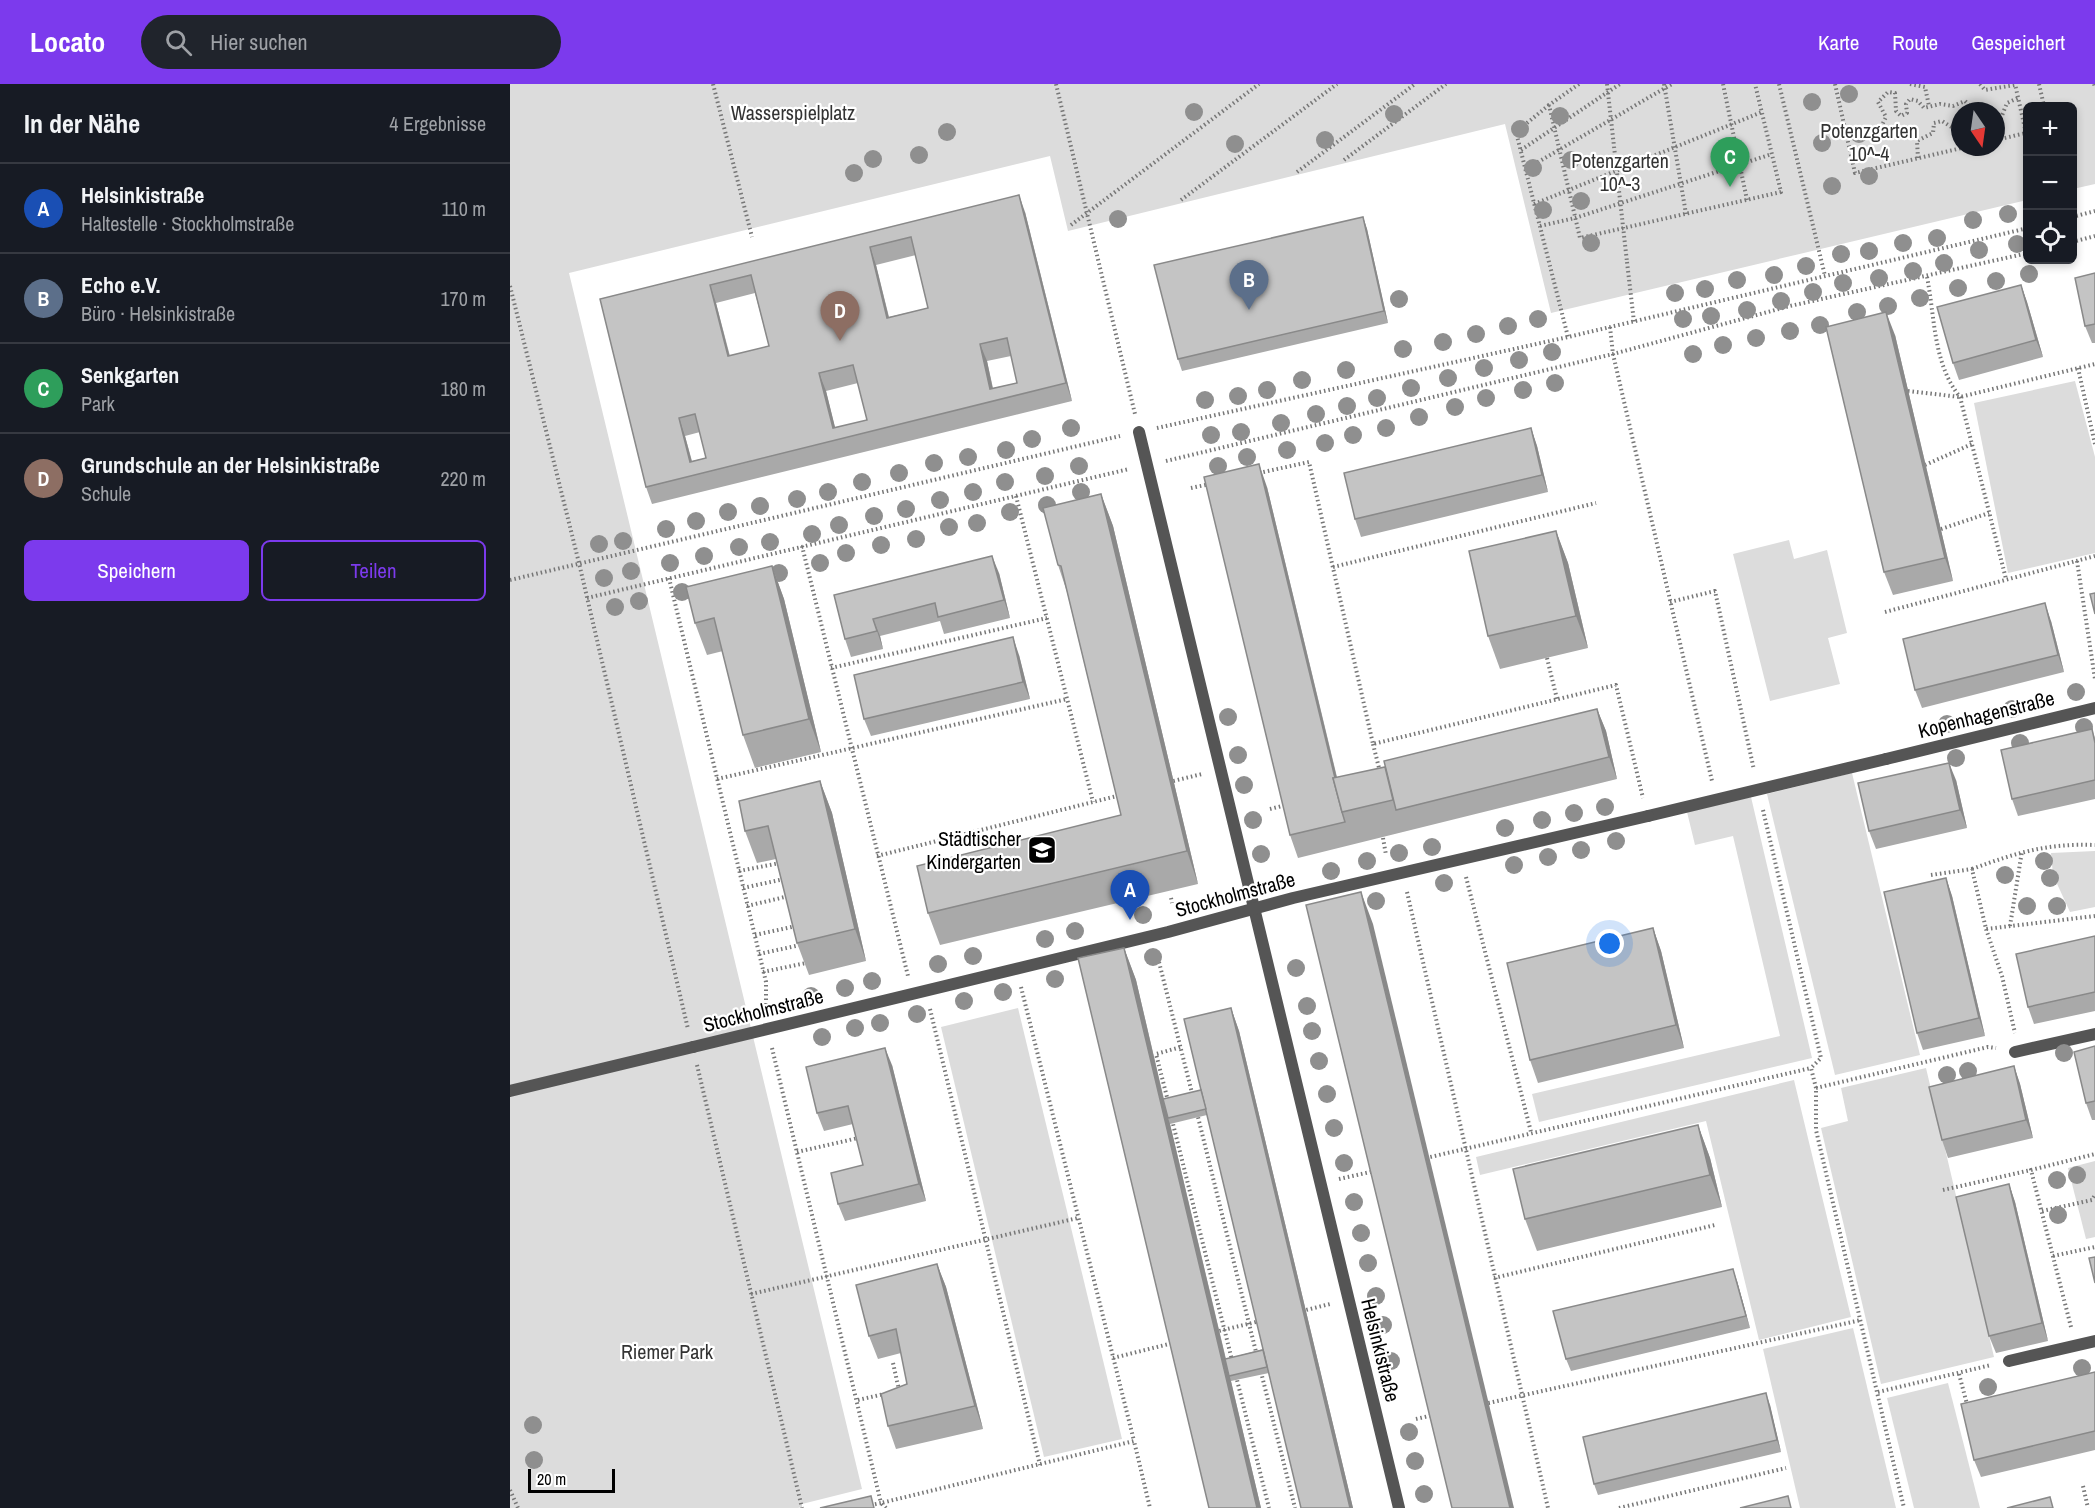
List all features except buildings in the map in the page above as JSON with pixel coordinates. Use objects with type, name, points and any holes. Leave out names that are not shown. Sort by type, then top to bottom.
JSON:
[{"type":"street","name":"Helsinkistraße","points":[[1139,432],[1399,1508]]},
{"type":"street","name":"Kopenhagenstraße","points":[[1758,790],[2095,708]]},
{"type":"street","name":"Stockholmstraße","points":[[510,1091],[1017,969],[1402,873],[1463,861],[1758,790]]},
{"type":"street","points":[[2017,1051],[2095,1034]]},
{"type":"street","points":[[2009,1361],[2095,1341]]},
{"type":"path","points":[[713,84],[752,237]]},
{"type":"path","points":[[1056,84],[1139,432]]},
{"type":"path","points":[[1071,225],[1259,84]]},
{"type":"path","points":[[1181,200],[1337,84]]},
{"type":"path","points":[[1298,172],[1415,84]]},
{"type":"path","points":[[1344,160],[1446,84]]},
{"type":"path","points":[[1568,337],[1516,132],[1579,84]]},
{"type":"path","points":[[1607,84],[1634,322]]},
{"type":"path","points":[[1521,150],[1620,84]]},
{"type":"path","points":[[1526,169],[1664,86],[1672,84]]},
{"type":"path","points":[[1723,84],[1748,200]]},
{"type":"path","points":[[1549,105],[1580,238],[1781,192],[1755,84]]},
{"type":"path","points":[[1779,84],[1825,276]]},
{"type":"path","points":[[1835,84],[1855,173],[1951,150]]},
{"type":"path","points":[[1910,84],[1927,85],[1929,106]]},
{"type":"path","points":[[1980,84],[1985,90],[2015,84],[2026,133],[2005,138]]},
{"type":"path","points":[[2039,84],[2043,102]]},
{"type":"path","points":[[1664,86],[1686,214]]},
{"type":"path","points":[[1846,133],[1880,129],[1886,117],[1878,102],[1888,92],[1894,93],[1894,106],[1901,116],[1907,113],[1906,104],[1910,99],[1918,101],[1924,108],[1940,104],[1951,106]]},
{"type":"path","points":[[2005,108],[2007,103],[2018,98]]},
{"type":"path","points":[[1534,204],[1762,112]]},
{"type":"path","points":[[1918,158],[1917,141],[1933,133],[1934,123],[1942,121],[1951,127]]},
{"type":"path","points":[[1540,226],[1575,218],[1772,154]]},
{"type":"path","points":[[2077,216],[2095,211]]},
{"type":"path","points":[[1178,423],[1634,322],[2023,229]]},
{"type":"path","points":[[2077,241],[2095,236]]},
{"type":"path","points":[[587,597],[1614,354],[1790,306],[2023,254]]},
{"type":"path","points":[[1927,277],[1937,345],[1951,386],[1960,397],[2006,579]]},
{"type":"path","points":[[510,285],[579,563],[802,1508]]},
{"type":"path","points":[[1610,327],[1614,354],[1670,602],[1717,800]]},
{"type":"path","points":[[1908,391],[1960,397],[2095,364]]},
{"type":"path","points":[[2078,368],[2095,444]]},
{"type":"path","points":[[510,580],[1087,443]]},
{"type":"path","points":[[1926,465],[1972,444]]},
{"type":"path","points":[[1256,474],[1309,462],[1382,783]]},
{"type":"path","points":[[1191,488],[1213,483]]},
{"type":"path","points":[[1016,496],[1094,802]]},
{"type":"path","points":[[1333,567],[1596,503]]},
{"type":"path","points":[[1941,529],[1989,513]]},
{"type":"path","points":[[802,546],[850,751],[912,994]]},
{"type":"path","points":[[1885,612],[2095,556]]},
{"type":"path","points":[[2077,561],[2095,679]]},
{"type":"path","points":[[669,578],[763,972],[767,1029],[881,1503],[886,1508]]},
{"type":"path","points":[[1670,602],[1714,591],[1751,758]]},
{"type":"path","points":[[831,668],[1047,618]]},
{"type":"path","points":[[1546,658],[1557,699]]},
{"type":"path","points":[[1373,744],[1616,685],[1640,785]]},
{"type":"path","points":[[717,779],[850,751],[1067,699]]},
{"type":"path","points":[[1160,784],[1220,769]]},
{"type":"path","points":[[1422,1159],[1811,1068],[1821,1058],[1758,790]]},
{"type":"path","points":[[877,856],[1127,793]]},
{"type":"path","points":[[1270,809],[1286,805]]},
{"type":"path","points":[[1931,875],[1972,869],[2023,851],[2050,845],[2095,845]]},
{"type":"path","points":[[2010,926],[2023,851]]},
{"type":"path","points":[[1463,861],[1532,1132]]},
{"type":"path","points":[[739,872],[781,863]]},
{"type":"path","points":[[1816,1088],[1988,1047],[2017,1051],[2002,976],[1986,929],[1972,869]]},
{"type":"path","points":[[1402,873],[1548,1508]]},
{"type":"path","points":[[743,888],[785,879]]},
{"type":"path","points":[[747,906],[789,896]]},
{"type":"path","points":[[1986,929],[2095,916]]},
{"type":"path","points":[[754,935],[796,926]]},
{"type":"path","points":[[759,954],[801,945]]},
{"type":"path","points":[[1159,962],[1194,1100]]},
{"type":"path","points":[[763,972],[806,963]]},
{"type":"path","points":[[1017,969],[1150,1508]]},
{"type":"path","points":[[926,991],[1040,1465]]},
{"type":"path","points":[[1181,1047],[1156,1054],[1233,1364]]},
{"type":"path","points":[[1811,1068],[1816,1088],[1816,1130],[1904,1508]]},
{"type":"path","points":[[1197,1112],[1258,1358]]},
{"type":"path","points":[[797,1152],[858,1138]]},
{"type":"path","points":[[1943,1190],[2095,1154]]},
{"type":"path","points":[[1320,1184],[1380,1169]]},
{"type":"path","points":[[2031,1170],[2076,1345]]},
{"type":"path","points":[[2042,1211],[2092,1200],[2095,1195]]},
{"type":"path","points":[[751,1294],[1078,1218]]},
{"type":"path","points":[[1494,1278],[1715,1225]]},
{"type":"path","points":[[2054,1256],[2095,1246]]},
{"type":"path","points":[[1300,1311],[1348,1299]]},
{"type":"path","points":[[1213,1333],[1270,1319]]},
{"type":"path","points":[[1475,1406],[1861,1320]]},
{"type":"path","points":[[1113,1358],[1180,1341]]},
{"type":"path","points":[[1878,1392],[2009,1361]]},
{"type":"path","points":[[893,1363],[901,1397]]},
{"type":"path","points":[[1261,1370],[1295,1508]]},
{"type":"path","points":[[1959,1374],[1969,1413]]},
{"type":"path","points":[[1235,1375],[1269,1508]]},
{"type":"path","points":[[858,1400],[899,1390]]},
{"type":"path","points":[[1416,1419],[1440,1414]]},
{"type":"path","points":[[862,1506],[1134,1441]]},
{"type":"path","points":[[1619,1508],[1786,1468]]},
{"type":"path","points":[[2082,1486],[2088,1508]]},
{"type":"path","points":[[510,1490],[518,1508]]},
{"type":"green space","name":"Riemer Park","points":[[510,84],[2095,84],[2095,184],[2077,188],[2077,102],[2023,102],[2023,201],[1551,313],[1505,124],[1068,231],[1050,156],[569,273],[862,1489],[802,1504],[802,1507],[510,1508]]},
{"type":"green space","points":[[2075,381],[2095,457],[2095,553],[2008,573],[1974,403]]},
{"type":"green space","points":[[1789,540],[1794,559],[1827,550],[1847,633],[1828,638],[1840,684],[1770,701],[1733,554]]},
{"type":"green space","points":[[1852,773],[1920,1055],[1835,1075],[1767,794]]},
{"type":"green space","points":[[1751,797],[1812,1058],[1539,1122],[1532,1094],[1780,1036],[1733,836],[1695,845],[1687,812]]},
{"type":"green space","points":[[2095,851],[2095,907],[2070,912],[2053,875],[2051,853]]},
{"type":"green space","points":[[1018,1008],[1122,1439],[1044,1457],[941,1027]]},
{"type":"green space","points":[[1926,1068],[1994,1357],[1881,1384],[1821,1128],[1848,1121],[1841,1088]]},
{"type":"green space","points":[[1794,1080],[1851,1317],[1759,1340],[1706,1121],[1480,1175],[1476,1157]]},
{"type":"green space","points":[[2095,1161],[2095,1237],[2086,1239],[2068,1168]]},
{"type":"green space","points":[[1853,1328],[1896,1508],[1800,1508],[1763,1349]]},
{"type":"green space","points":[[1948,1383],[1980,1508],[1914,1508],[1887,1398]]},
{"type":"place","name":"Senkgarten","points":[[1730,187]]},
{"type":"place","name":"Echo e.V.","points":[[1249,310]]},
{"type":"place","name":"Grundschule an der Helsinkistraße","points":[[840,341]]},
{"type":"place","name":"Städtischer Kindergarten","points":[[1042,850]]},
{"type":"place","name":"Helsinkistraße","points":[[1130,920]]},
{"type":"park label","name":"Wasserspielplatz","points":[[793,112]]},
{"type":"park label","name":"Potenzgarten 10^-4","points":[[1869,142]]},
{"type":"park label","name":"Potenzgarten 10^-3","points":[[1620,172]]}]
